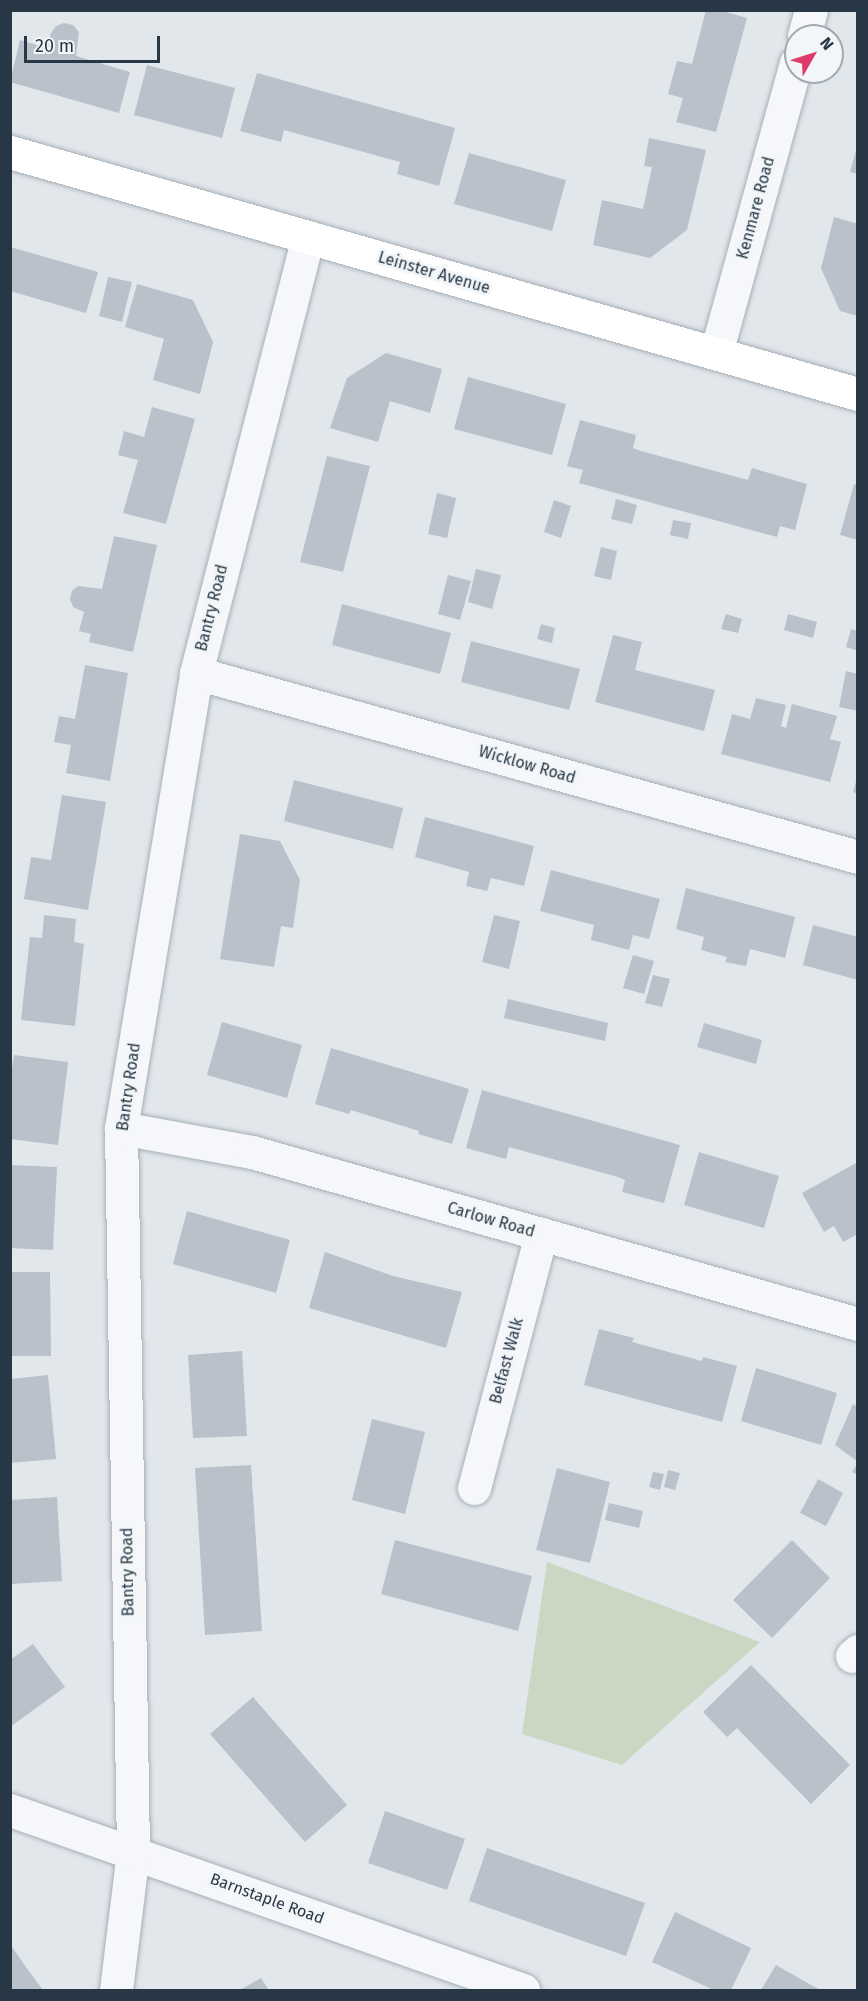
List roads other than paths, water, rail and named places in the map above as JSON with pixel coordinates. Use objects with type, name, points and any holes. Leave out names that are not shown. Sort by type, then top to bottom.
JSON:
[{"type":"street","name":"Kenmare Road","points":[[716,353],[790,84]]},
{"type":"street","name":"Leinster Avenue","points":[[10,152],[858,394]]},
{"type":"street","name":"Bantry Road","points":[[116,1990],[133,1851],[121,1128],[196,673],[308,237]]},
{"type":"street","name":"Wicklow Road","points":[[196,673],[858,857]]},
{"type":"street","name":"Carlow Road","points":[[121,1128],[252,1152],[858,1324]]},
{"type":"street","name":"Belfast Walk","points":[[474,1488],[541,1234]]},
{"type":"street","name":"Barnstaple Road","points":[[10,1810],[133,1851],[523,1990]]}]
